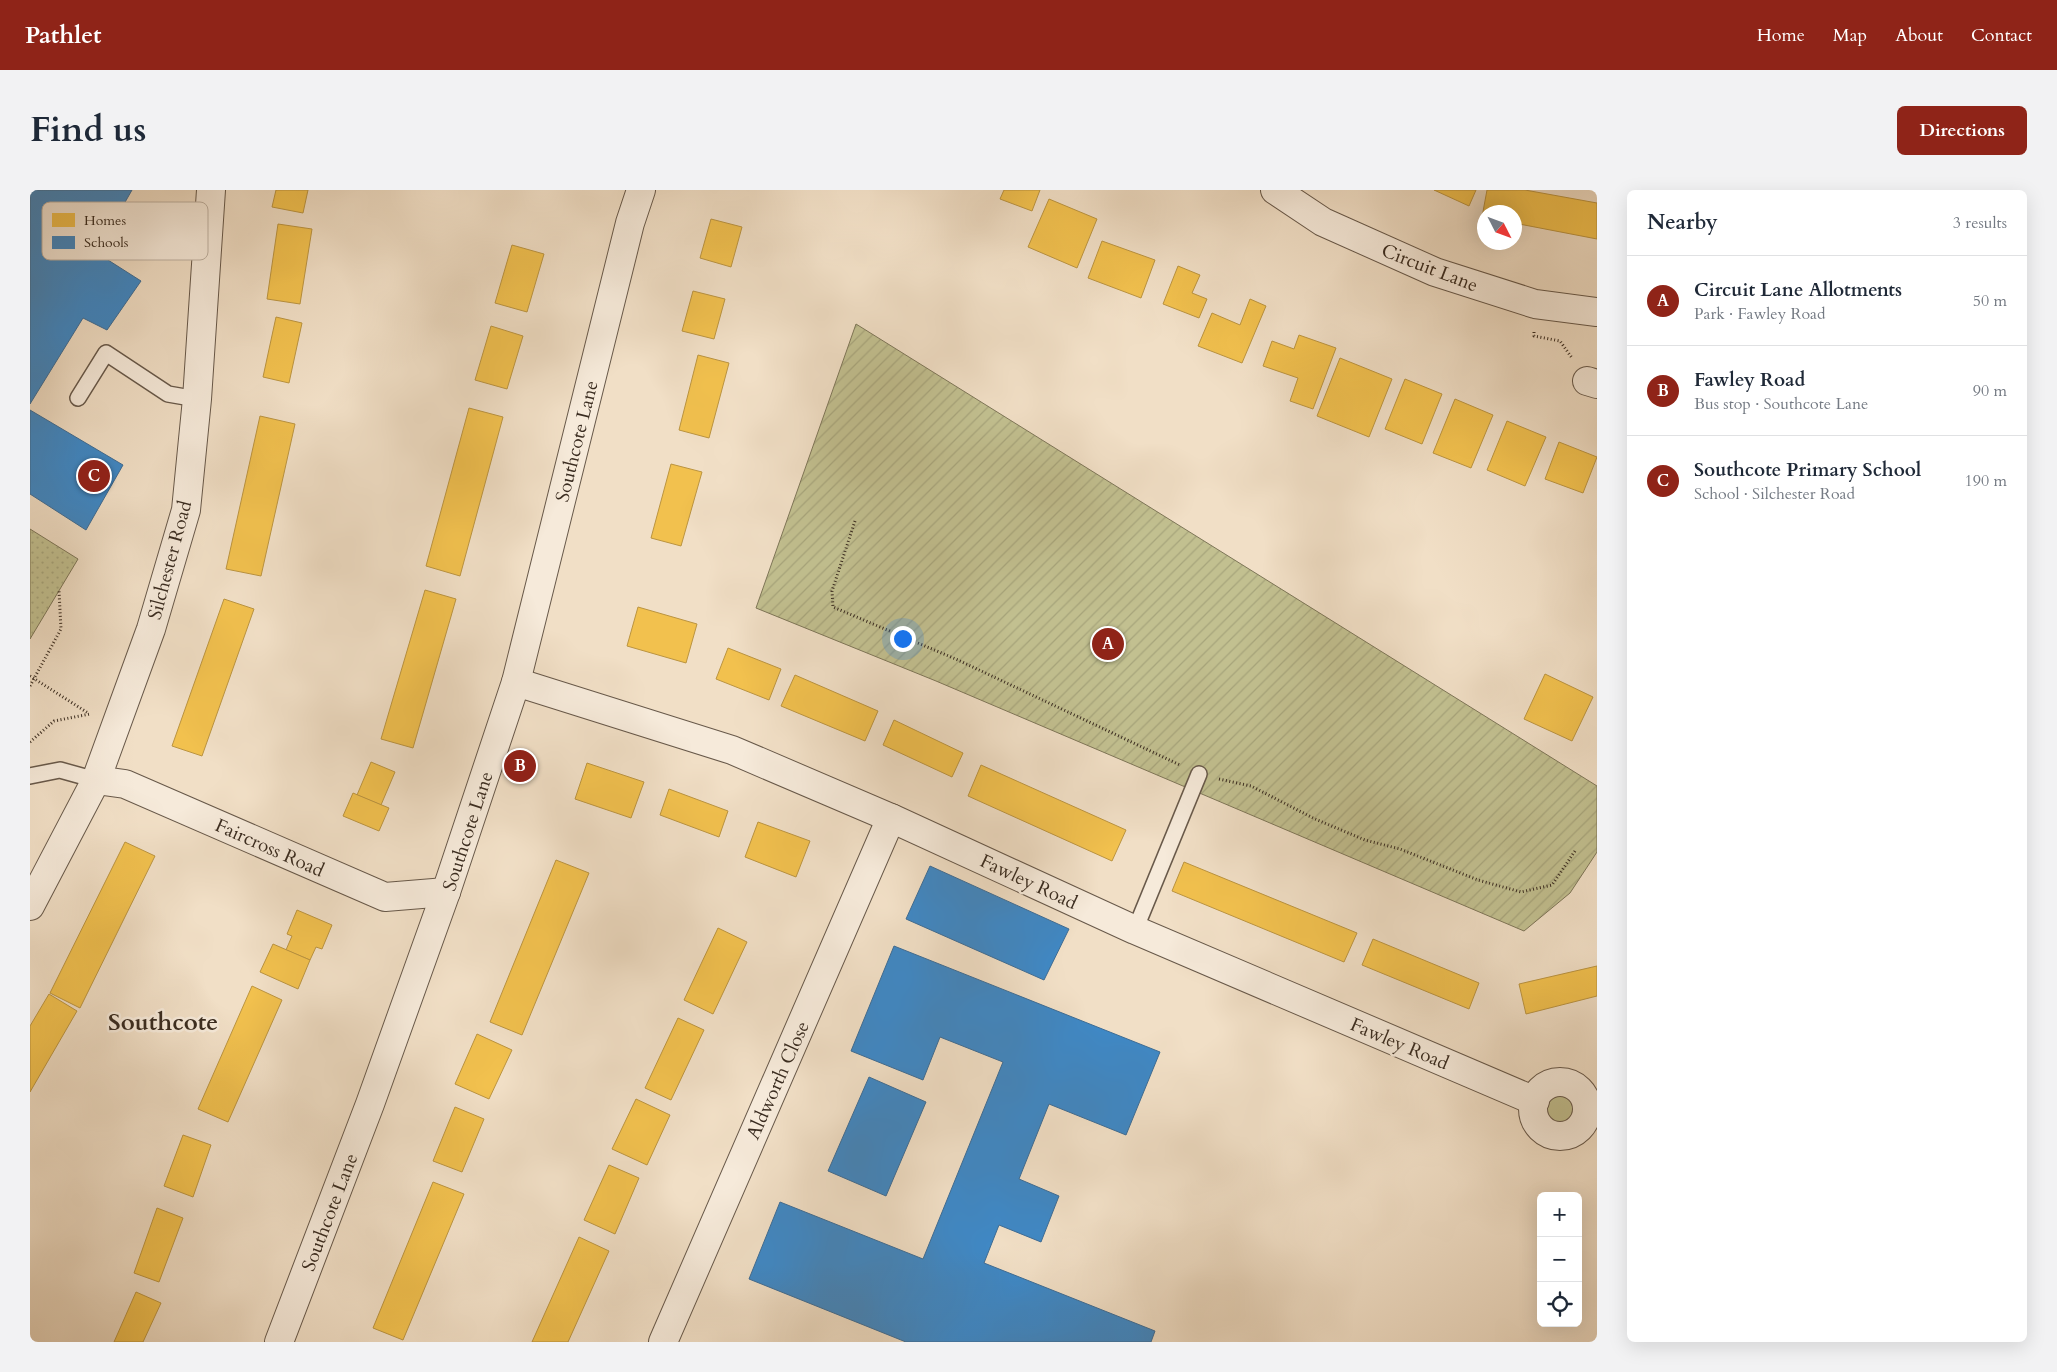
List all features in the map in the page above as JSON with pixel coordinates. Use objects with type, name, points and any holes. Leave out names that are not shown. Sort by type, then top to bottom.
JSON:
[{"type":"street","name":"Silchester Road","points":[[208,235],[211,190]]},
{"type":"street","name":"Southcote Lane","points":[[279,1342],[370,1104],[446,892],[516,682],[630,223],[641,190]]},
{"type":"street","name":"Circuit Lane","points":[[1275,190],[1323,222],[1434,272],[1535,304],[1597,312]]},
{"type":"street","name":"Silchester Road","points":[[30,906],[96,780],[150,629],[186,510],[197,399],[206,260]]},
{"type":"street","name":"Fawley Road","points":[[516,682],[732,750],[891,818],[1135,930],[1535,1100]]},
{"type":"street","name":"Faircross Road","points":[[96,780],[125,784],[385,897],[446,892]]},
{"type":"street","name":"Aldworth Close","points":[[663,1342],[891,818]]},
{"type":"street","points":[[1559,1082],[1576,1087],[1592,1101],[1581,1127],[1566,1136],[1556,1136],[1548,1133],[1536,1121],[1533,1112],[1535,1100],[1543,1089],[1550,1084],[1559,1082]]},
{"type":"lane","points":[[78,398],[106,354],[168,394],[197,399]]},
{"type":"lane","points":[[30,776],[60,770],[96,780]]},
{"type":"lane","points":[[1135,930],[1199,774]]},
{"type":"path","points":[[1535,304],[1534,336],[1560,341],[1592,383]]},
{"type":"path","points":[[855,522],[832,591],[833,607],[958,660],[1199,774],[1251,786],[1315,819],[1365,840],[1400,849],[1478,880],[1522,892],[1552,886],[1575,851]]},
{"type":"path","points":[[30,686],[62,629],[59,591]]},
{"type":"path","points":[[30,676],[88,714],[116,726]]},
{"type":"path","points":[[30,742],[54,721],[88,714]]},
{"type":"shaded area","points":[[856,324],[1597,786],[1597,852],[1570,893],[1524,931],[936,681],[756,608]]},
{"type":"shaded area","points":[[30,529],[78,559],[30,639]]},
{"type":"shaded area","points":[[1560,1091],[1572,1097],[1578,1109],[1572,1121],[1560,1127],[1548,1121],[1542,1109],[1548,1097]]},
{"type":"building: Homes","points":[[276,190],[308,190],[303,213],[272,207]]},
{"type":"building: Homes","points":[[1004,190],[1040,190],[1032,211],[1000,199]]},
{"type":"building: Homes","points":[[1434,190],[1476,190],[1469,206]]},
{"type":"building: Homes","points":[[1487,190],[1525,190],[1597,203],[1597,239],[1522,225],[1522,205],[1484,205]]},
{"type":"building: Homes","points":[[1049,199],[1097,219],[1077,268],[1028,247]]},
{"type":"building: Homes","points":[[711,219],[742,227],[731,267],[700,258]]},
{"type":"building: Homes","points":[[278,224],[312,229],[300,304],[267,299]]},
{"type":"building: Homes","points":[[1102,241],[1155,260],[1141,298],[1088,278]]},
{"type":"building: Homes","points":[[512,245],[544,254],[527,312],[495,303]]},
{"type":"building: Homes","points":[[1178,266],[1200,275],[1192,293],[1207,299],[1199,318],[1163,304]]},
{"type":"building: Homes","points":[[693,291],[725,299],[714,339],[682,331]]},
{"type":"building: Homes","points":[[1250,299],[1266,306],[1242,363],[1198,346],[1212,313],[1240,325]]},
{"type":"building: Homes","points":[[276,317],[302,323],[289,383],[263,377]]},
{"type":"building: Homes","points":[[491,326],[523,336],[507,389],[475,380]]},
{"type":"building: Homes","points":[[1299,335],[1336,348],[1313,409],[1290,401],[1298,378],[1263,366],[1272,341],[1294,349]]},
{"type":"building: Homes","points":[[698,355],[729,363],[709,438],[679,430]]},
{"type":"building: Homes","points":[[1340,358],[1392,379],[1369,437],[1317,416]]},
{"type":"building: Homes","points":[[1405,379],[1442,394],[1422,444],[1385,429]]},
{"type":"building: Homes","points":[[1455,399],[1493,415],[1471,468],[1433,453]]},
{"type":"building: Homes","points":[[469,408],[503,417],[460,576],[426,566]]},
{"type":"building: Homes","points":[[260,416],[295,424],[261,576],[226,569]]},
{"type":"building: Homes","points":[[1507,421],[1546,437],[1525,486],[1487,470]]},
{"type":"building: Homes","points":[[1559,442],[1597,457],[1583,493],[1545,479]]},
{"type":"building: Homes","points":[[671,464],[702,472],[681,546],[651,538]]},
{"type":"building: Homes","points":[[425,590],[456,599],[413,748],[381,739]]},
{"type":"building: Homes","points":[[224,599],[254,609],[202,756],[172,746]]},
{"type":"building: Homes","points":[[638,607],[697,624],[686,663],[627,646]]},
{"type":"building: Homes","points":[[728,648],[781,669],[769,700],[716,679]]},
{"type":"building: Homes","points":[[1545,674],[1593,697],[1572,741],[1524,719]]},
{"type":"building: Homes","points":[[795,675],[878,711],[865,741],[781,706]]},
{"type":"building: Homes","points":[[894,720],[963,753],[952,777],[883,745]]},
{"type":"building: Homes","points":[[371,762],[395,772],[381,805],[357,795]]},
{"type":"building: Homes","points":[[587,763],[644,782],[631,818],[575,799]]},
{"type":"building: Homes","points":[[981,765],[1126,830],[1112,861],[968,796]]},
{"type":"building: Homes","points":[[669,789],[728,811],[719,837],[660,815]]},
{"type":"building: Homes","points":[[353,793],[389,808],[379,831],[343,816]]},
{"type":"building: Homes","points":[[758,822],[810,841],[796,877],[745,857]]},
{"type":"building: Homes","points":[[125,842],[155,856],[80,1008],[50,993]]},
{"type":"building: Homes","points":[[556,860],[589,873],[522,1035],[490,1022]]},
{"type":"building: Homes","points":[[1184,862],[1357,933],[1344,962],[1172,891]]},
{"type":"building: Homes","points":[[297,910],[332,925],[322,949],[316,947],[310,960],[286,950],[292,936],[287,934]]},
{"type":"building: Homes","points":[[718,928],[747,942],[713,1014],[684,1000]]},
{"type":"building: Homes","points":[[1373,939],[1479,983],[1469,1009],[1362,965]]},
{"type":"building: Homes","points":[[273,944],[310,960],[298,989],[260,972]]},
{"type":"building: Homes","points":[[1597,966],[1597,996],[1526,1014],[1519,984]]},
{"type":"building: Homes","points":[[252,986],[282,1000],[228,1122],[198,1109]]},
{"type":"building: Homes","points":[[49,994],[77,1011],[30,1092],[30,1026]]},
{"type":"building: Homes","points":[[678,1018],[704,1030],[671,1100],[645,1088]]},
{"type":"building: Homes","points":[[477,1034],[512,1050],[489,1099],[455,1084]]},
{"type":"building: Homes","points":[[636,1099],[670,1115],[647,1165],[612,1149]]},
{"type":"building: Homes","points":[[455,1107],[484,1119],[462,1172],[433,1161]]},
{"type":"building: Homes","points":[[183,1135],[211,1145],[193,1197],[164,1186]]},
{"type":"building: Homes","points":[[609,1165],[639,1178],[615,1234],[584,1220]]},
{"type":"building: Homes","points":[[433,1182],[464,1194],[403,1340],[373,1328]]},
{"type":"building: Homes","points":[[157,1208],[183,1218],[159,1282],[134,1273]]},
{"type":"building: Homes","points":[[579,1237],[609,1251],[568,1342],[532,1342]]},
{"type":"building: Homes","points":[[136,1292],[161,1303],[143,1342],[114,1342]]},
{"type":"building: Schools","points":[[30,190],[132,190],[125,202],[42,202],[42,260],[108,260],[141,281],[107,330],[83,318],[30,404]]},
{"type":"building: Schools","points":[[30,410],[123,465],[86,530],[30,494]]},
{"type":"building: Schools","points":[[930,866],[1069,929],[1044,980],[906,919]]},
{"type":"building: Schools","points":[[894,946],[1160,1052],[1126,1135],[1049,1104],[1019,1179],[1059,1196],[1041,1242],[999,1225],[984,1263],[1155,1331],[1151,1342],[906,1342],[749,1279],[780,1202],[923,1259],[1003,1062],[940,1037],[923,1080],[851,1051]]},
{"type":"building: Schools","points":[[869,1077],[926,1102],[886,1196],[828,1171]]},
{"type":"place","name":"Southcote Primary School","points":[[94,476]]},
{"type":"place","name":"Circuit Lane Allotments","points":[[1108,644]]},
{"type":"place","name":"Fawley Road","points":[[520,766]]},
{"type":"district","name":"Southcote","points":[[163,1022]]}]
